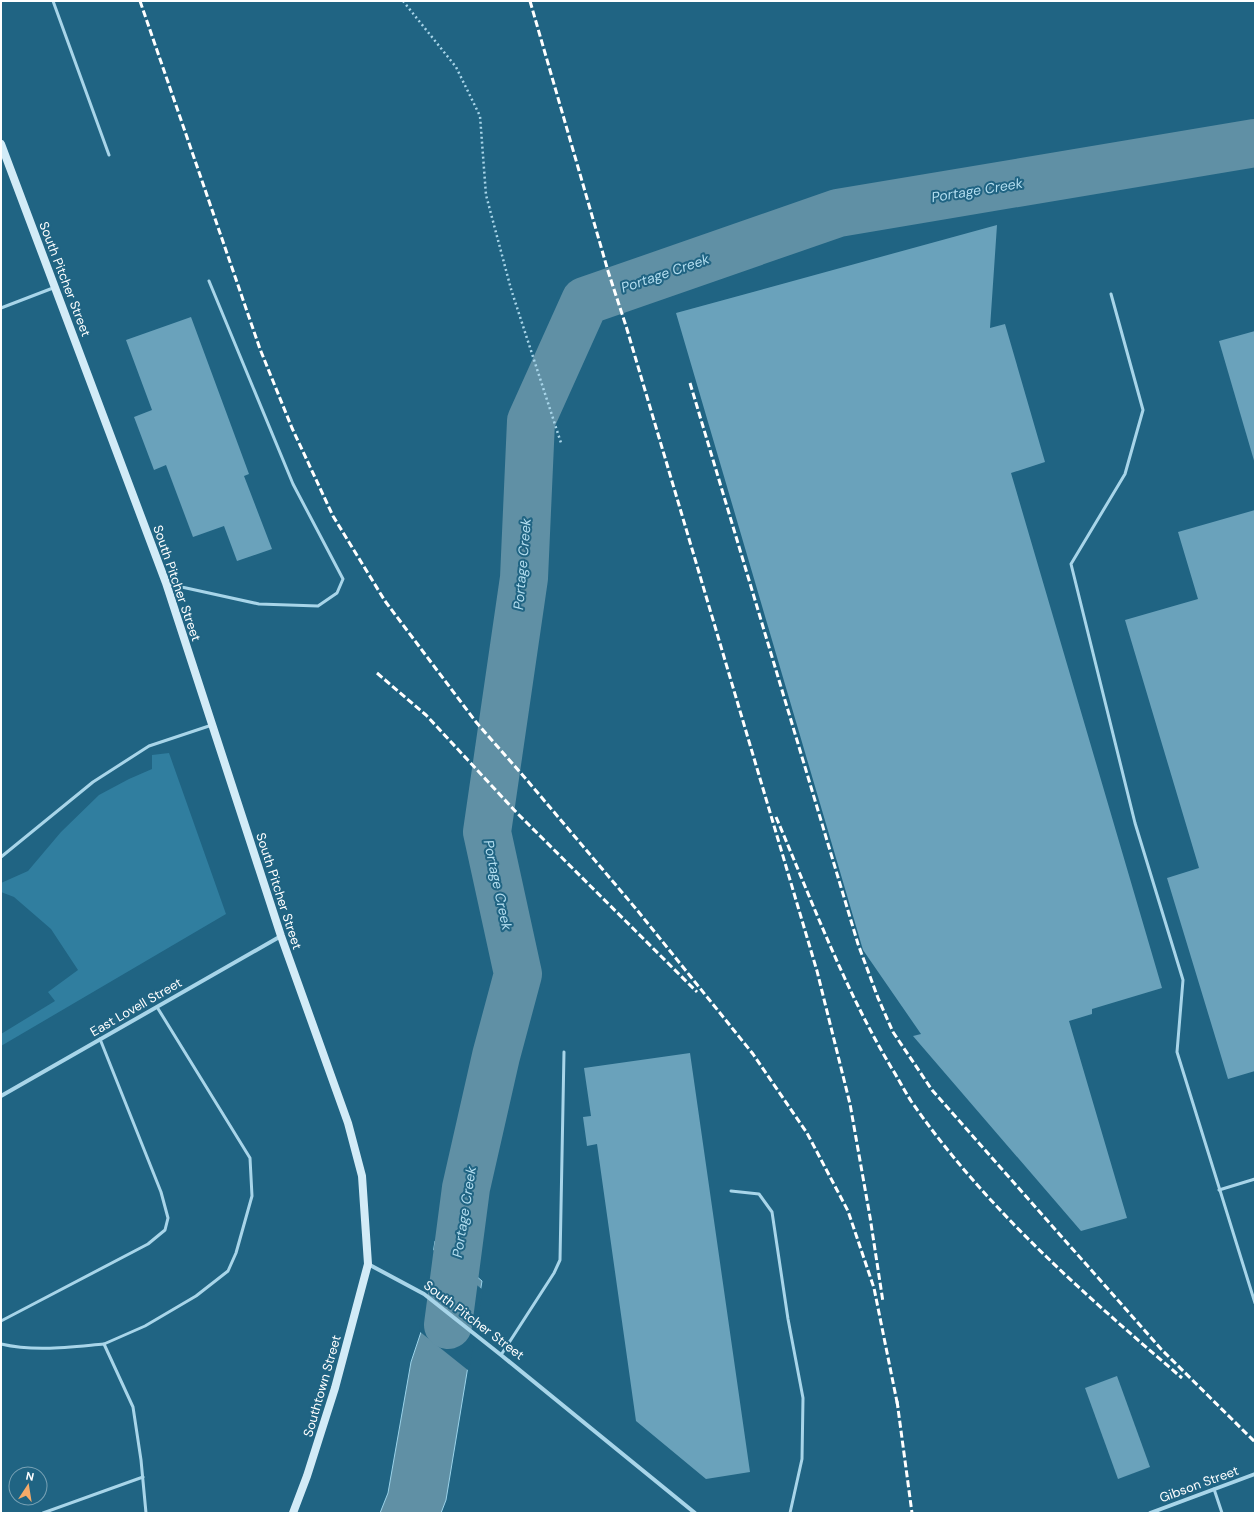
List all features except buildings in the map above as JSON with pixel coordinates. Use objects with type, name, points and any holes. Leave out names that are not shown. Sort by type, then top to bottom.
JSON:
[{"type":"main road","name":"South Pitcher Street","points":[[1,144],[166,583],[281,936],[348,1123],[362,1176],[368,1264]]},
{"type":"main road","name":"Southtown Street","points":[[293,1513],[307,1476],[335,1388],[368,1264]]},
{"type":"street","name":"East Lovell Street","points":[[1,1096],[281,936]]},
{"type":"street","name":"South Pitcher Street","points":[[368,1264],[424,1294],[695,1513]]},
{"type":"street","name":"Gibson Street","points":[[1150,1513],[1255,1474]]},
{"type":"lane","points":[[53,1],[109,156]]},
{"type":"lane","points":[[166,583],[259,604],[318,606],[337,593],[343,580],[293,484],[209,280]]},
{"type":"lane","points":[[1,308],[55,287]]},
{"type":"lane","points":[[1111,294],[1143,410],[1125,474],[1071,564],[1135,823],[1183,980],[1177,1052],[1255,1303]]},
{"type":"lane","points":[[1,857],[93,782],[149,746],[212,725]]},
{"type":"lane","points":[[1,1344],[16,1347],[47,1348],[104,1344],[151,1322],[196,1296],[228,1271],[236,1253],[252,1196],[250,1158],[157,1007]]},
{"type":"lane","points":[[1,1321],[148,1244],[165,1230],[168,1218],[162,1192],[100,1039]]},
{"type":"lane","points":[[501,1355],[554,1273],[560,1260],[564,1052]]},
{"type":"lane","points":[[1219,1190],[1255,1179]]},
{"type":"lane","points":[[731,1191],[759,1194],[772,1212],[788,1319],[803,1398],[802,1459],[790,1513]]},
{"type":"lane","points":[[104,1344],[133,1406],[146,1513]]},
{"type":"lane","points":[[43,1513],[142,1477]]},
{"type":"lane","points":[[1214,1489],[1222,1513]]},
{"type":"path","points":[[403,1],[456,67],[480,116],[486,194],[511,289],[561,443]]},
{"type":"shaded area","points":[[169,753],[226,914],[1,1046],[1,1034],[55,1001],[48,992],[78,970],[51,929],[14,897],[1,892],[1,883],[28,871],[61,832],[99,795],[152,769],[152,755]]},
{"type":"shaded area","points":[[435,1241],[482,1281],[446,1500],[441,1513],[380,1513],[388,1493],[411,1362],[421,1332]]},
{"type":"pier","points":[[432,1249],[483,1290],[469,1371],[419,1331]]},
{"type":"waterway","name":"Portage Creek","points":[[448,1325],[466,1188],[496,1056],[518,974],[487,832],[524,578],[531,421],[585,301],[838,213],[1255,143]]},
{"type":"railway","points":[[140,1],[260,349],[292,428],[333,516],[385,601],[476,722],[637,910],[753,1054],[807,1133],[848,1211],[874,1288],[898,1407]]},
{"type":"railway","points":[[530,1],[608,271],[626,326],[817,971],[850,1104],[883,1302]]},
{"type":"railway","points":[[690,383],[858,944],[878,998],[893,1032],[932,1090],[1161,1349],[1255,1442]]},
{"type":"railway","points":[[377,673],[426,715],[517,813],[697,992]]},
{"type":"railway","points":[[776,817],[843,975],[874,1037],[911,1101],[971,1178],[1004,1214],[1108,1314],[1182,1378]]},
{"type":"railway","points":[[897,1401],[912,1513]]}]
